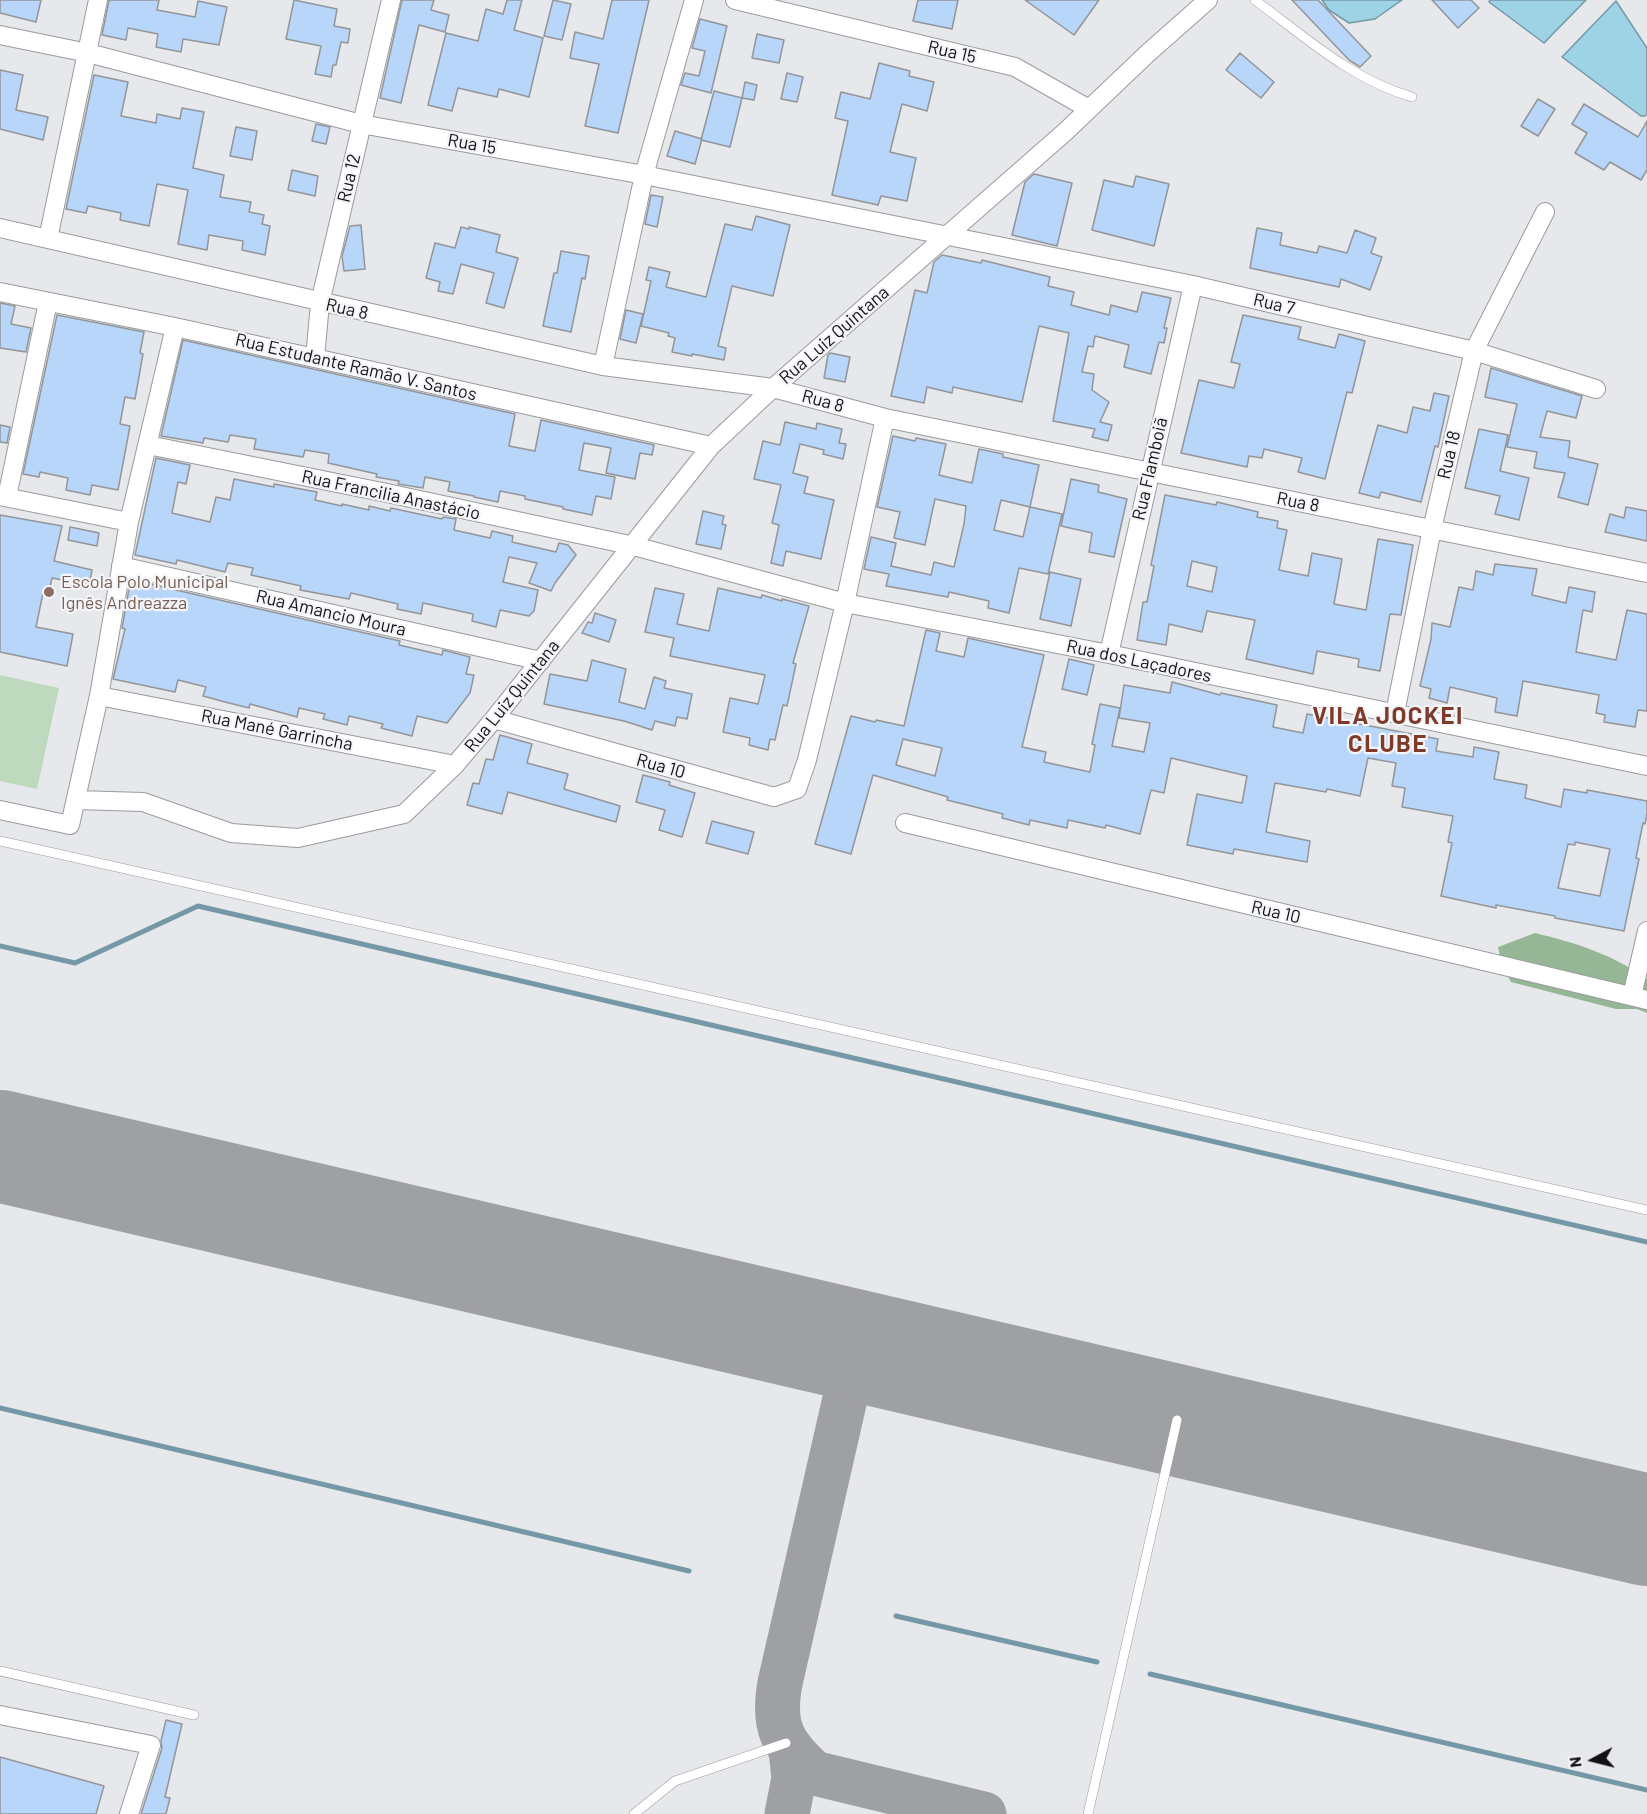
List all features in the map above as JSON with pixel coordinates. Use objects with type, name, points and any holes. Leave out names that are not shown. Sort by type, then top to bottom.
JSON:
[{"type":"street","points":[[48,239],[98,0]]},
{"type":"street","name":"Rua 12","points":[[315,358],[320,303],[391,0]]},
{"type":"street","points":[[603,366],[644,175],[694,0]]},
{"type":"street","name":"Rua 15","points":[[735,0],[1016,67],[1089,109]]},
{"type":"street","name":"Rua Luiz Quintana","points":[[76,800],[143,802],[231,833],[298,838],[404,814],[454,765],[494,719],[634,546],[711,446],[1208,0]]},
{"type":"street","name":"Rua 15","points":[[0,34],[88,53],[361,124],[644,175],[948,235]]},
{"type":"street","name":"Rua 18","points":[[1395,713],[1432,529],[1474,351],[1545,212]]},
{"type":"street","name":"Rua 8","points":[[0,228],[603,366],[773,388],[885,418],[1647,573]]},
{"type":"street","name":"Rua 7","points":[[948,235],[1193,285],[1474,351],[1596,389]]},
{"type":"street","name":"Rua Flamboiã","points":[[1109,654],[1193,285]]},
{"type":"street","name":"Rua Estudante Ramão V. Santos","points":[[0,292],[175,327],[711,446]]},
{"type":"street","points":[[48,302],[3,496],[129,522]]},
{"type":"street","points":[[0,810],[70,825],[99,696],[129,522],[175,327]]},
{"type":"street","points":[[845,603],[885,418]]},
{"type":"street","name":"Rua Francilia Anastácio","points":[[148,445],[634,546]]},
{"type":"street","name":"Rua dos Laçadores","points":[[634,546],[845,603],[1109,654],[1647,766]]},
{"type":"street","name":"Rua Amancio Moura","points":[[121,566],[541,661]]},
{"type":"street","name":"Rua 10","points":[[494,719],[774,797],[797,789],[807,760],[845,603]]},
{"type":"street","name":"Rua Mané Garrincha","points":[[99,696],[454,765]]},
{"type":"street","name":"Rua 10","points":[[905,824],[1639,998]]},
{"type":"street","points":[[1639,998],[1647,931]]},
{"type":"street","points":[[0,1715],[151,1745],[129,1814]]},
{"type":"lane","points":[[1255,0],[1348,69],[1393,92],[1412,97]]},
{"type":"lane","points":[[0,841],[1647,1210]]},
{"type":"lane","points":[[1088,1814],[1177,1420]]},
{"type":"lane","points":[[0,1671],[194,1715]]},
{"type":"lane","points":[[634,1814],[675,1781],[786,1743]]},
{"type":"green space","points":[[0,675],[59,688],[37,789],[0,781]]},
{"type":"green space","points":[[1535,933],[1593,950],[1647,979],[1647,1013],[1637,1009],[1616,1009],[1511,982],[1502,966],[1498,947]]},
{"type":"water","points":[[1322,0],[1402,0],[1375,19],[1349,23],[1329,10]]},
{"type":"water","points":[[1490,0],[1586,0],[1544,43],[1489,2]]},
{"type":"water","points":[[1616,1],[1647,48],[1647,114],[1645,116],[1641,116],[1562,57]]},
{"type":"building","points":[[0,0],[41,0],[36,22],[0,13]]},
{"type":"building","points":[[109,0],[159,0],[157,10],[195,17],[198,1],[227,7],[219,45],[183,39],[181,52],[156,47],[158,34],[128,28],[126,40],[102,35]]},
{"type":"building","points":[[294,0],[337,9],[334,26],[350,29],[348,43],[341,42],[331,77],[315,74],[321,46],[286,39]]},
{"type":"building","points":[[402,0],[434,0],[431,10],[449,15],[445,32],[419,25],[401,103],[380,98]]},
{"type":"building","points":[[507,0],[522,0],[514,30],[543,38],[529,97],[499,89],[497,97],[458,88],[452,111],[428,105],[446,33],[478,41],[486,9],[503,14]]},
{"type":"building","points":[[553,0],[571,4],[562,40],[544,36]]},
{"type":"building","points":[[612,0],[649,0],[618,133],[585,126],[599,64],[570,58],[575,32],[603,39]]},
{"type":"building","points":[[918,0],[958,0],[952,29],[913,21]]},
{"type":"building","points":[[1025,0],[1099,0],[1074,35]]},
{"type":"building","points":[[1292,0],[1318,0],[1371,56],[1360,67],[1349,60]]},
{"type":"building","points":[[1432,0],[1471,0],[1479,8],[1458,28]]},
{"type":"building","points":[[700,19],[727,26],[711,93],[681,85],[685,73],[699,76],[705,51],[692,48]]},
{"type":"building","points":[[757,34],[784,40],[779,63],[752,58]]},
{"type":"building","points":[[1240,53],[1274,82],[1261,98],[1226,70]]},
{"type":"building","points":[[879,63],[910,71],[909,76],[934,82],[927,111],[902,104],[890,152],[916,158],[907,201],[881,196],[878,205],[832,195],[848,121],[835,118],[841,92],[870,99]]},
{"type":"building","points":[[0,70],[23,75],[16,110],[48,117],[43,140],[0,129]]},
{"type":"building","points":[[787,73],[803,77],[797,102],[781,99]]},
{"type":"building","points":[[94,75],[128,82],[121,116],[156,123],[157,114],[180,119],[182,108],[204,112],[193,168],[224,175],[220,197],[251,202],[249,212],[264,215],[262,224],[270,226],[265,255],[242,250],[243,241],[209,235],[207,250],[178,244],[188,190],[157,184],[149,226],[120,220],[121,213],[88,206],[86,213],[66,209]]},
{"type":"building","points":[[745,82],[757,85],[754,100],[742,98]]},
{"type":"building","points":[[714,91],[742,98],[730,147],[701,140]]},
{"type":"building","points":[[1538,99],[1555,109],[1538,136],[1521,126]]},
{"type":"building","points":[[1584,104],[1638,137],[1647,121],[1647,170],[1641,180],[1610,162],[1604,170],[1575,153],[1587,133],[1572,124]]},
{"type":"building","points":[[316,124],[330,127],[326,144],[312,141]]},
{"type":"building","points":[[236,127],[257,131],[252,160],[230,156]]},
{"type":"building","points":[[675,131],[702,139],[695,164],[667,156]]},
{"type":"building","points":[[292,170],[318,176],[315,196],[288,190]]},
{"type":"building","points":[[1034,174],[1072,183],[1057,246],[1012,235],[1025,182]]},
{"type":"building","points":[[1136,176],[1169,184],[1154,246],[1092,230],[1104,180],[1133,187]]},
{"type":"building","points":[[651,195],[663,197],[657,227],[645,224]]},
{"type":"building","points":[[756,216],[790,225],[773,296],[732,286],[718,346],[726,348],[724,360],[672,352],[675,338],[668,336],[669,333],[641,326],[651,281],[646,280],[649,267],[670,272],[666,287],[706,297],[725,224],[752,230]]},
{"type":"building","points":[[361,225],[365,269],[344,271],[342,256],[350,226]]},
{"type":"building","points":[[461,227],[500,235],[496,252],[518,258],[504,308],[486,303],[494,273],[461,264],[453,294],[438,291],[440,282],[426,278],[435,243],[455,248]]},
{"type":"building","points":[[1257,228],[1282,233],[1280,245],[1317,253],[1319,246],[1347,253],[1355,230],[1376,238],[1371,253],[1382,257],[1370,290],[1341,279],[1339,287],[1250,268]]},
{"type":"building","points":[[561,251],[589,256],[571,332],[543,326]]},
{"type":"building","points":[[942,255],[981,263],[982,260],[1050,277],[1048,286],[1074,292],[1071,305],[1109,315],[1111,305],[1137,312],[1142,292],[1171,298],[1164,328],[1167,328],[1164,343],[1159,342],[1151,374],[1124,367],[1129,345],[1095,336],[1093,347],[1088,346],[1082,372],[1094,374],[1092,390],[1109,402],[1100,422],[1112,425],[1108,441],[1092,437],[1095,429],[1053,421],[1069,333],[1039,326],[1022,402],[953,387],[952,393],[927,387],[924,403],[891,396],[915,290],[927,293],[934,262]]},
{"type":"building","points":[[0,303],[15,306],[11,324],[31,328],[26,352],[0,348]]},
{"type":"building","points":[[626,310],[643,314],[636,343],[620,339]]},
{"type":"building","points":[[57,315],[144,332],[140,353],[143,354],[135,399],[125,397],[120,424],[130,426],[118,490],[92,485],[90,495],[66,490],[68,478],[40,472],[39,477],[23,474]]},
{"type":"building","points":[[1243,315],[1301,327],[1298,339],[1335,348],[1339,334],[1365,341],[1352,393],[1347,392],[1325,479],[1298,472],[1302,458],[1264,449],[1262,458],[1249,456],[1247,467],[1181,453],[1199,380],[1234,388],[1240,364],[1231,362]]},
{"type":"building","points":[[183,340],[515,414],[509,446],[535,451],[541,420],[654,445],[652,455],[640,453],[635,479],[606,473],[611,448],[584,443],[579,470],[615,477],[611,499],[596,496],[592,515],[500,491],[498,502],[474,497],[448,491],[450,482],[425,477],[423,488],[398,484],[399,481],[376,477],[377,474],[328,463],[329,454],[305,450],[303,457],[254,449],[256,439],[230,435],[228,442],[204,438],[203,443],[161,436]]},
{"type":"building","points":[[830,353],[850,357],[845,382],[824,378]]},
{"type":"building","points":[[1491,368],[1582,396],[1576,418],[1547,411],[1540,437],[1570,441],[1568,457],[1598,464],[1588,505],[1558,497],[1565,473],[1534,468],[1537,452],[1507,447],[1517,404],[1485,397]]},
{"type":"building","points":[[1434,393],[1449,396],[1438,447],[1435,446],[1421,502],[1381,492],[1379,498],[1359,493],[1378,425],[1407,433],[1413,407],[1430,411]]},
{"type":"building","points":[[785,422],[816,429],[817,423],[842,429],[839,443],[846,444],[843,459],[823,454],[824,450],[800,444],[793,473],[808,477],[804,493],[834,500],[821,559],[786,551],[783,566],[771,563],[779,525],[772,523],[781,485],[754,479],[763,441],[780,445]]},
{"type":"building","points":[[0,425],[10,427],[7,443],[0,442]]},
{"type":"building","points":[[1479,429],[1508,435],[1500,471],[1529,478],[1519,520],[1495,514],[1500,496],[1465,488]]},
{"type":"building","points":[[893,436],[946,444],[939,475],[972,483],[979,449],[1039,465],[1030,507],[1062,514],[1048,574],[1019,568],[1009,613],[988,608],[989,601],[949,592],[948,597],[886,586],[889,574],[864,569],[871,537],[896,543],[891,566],[931,575],[934,562],[954,567],[966,506],[935,499],[925,545],[894,538],[900,512],[877,507]],"holes":[[[1001,500],[1030,507],[1023,537],[994,530]]]},
{"type":"building","points":[[156,458],[190,465],[186,484],[178,482],[172,513],[210,522],[216,497],[230,500],[234,479],[317,492],[315,500],[342,506],[342,504],[369,510],[369,506],[390,511],[391,508],[442,519],[443,517],[456,519],[454,530],[490,538],[492,531],[513,536],[512,542],[556,552],[559,543],[568,545],[576,555],[551,591],[529,583],[537,563],[509,557],[503,582],[538,590],[534,611],[529,616],[500,610],[496,627],[472,621],[473,614],[423,603],[421,614],[397,609],[398,604],[351,593],[349,599],[300,590],[301,586],[251,575],[253,568],[228,563],[225,572],[177,560],[176,564],[135,555]]},
{"type":"building","points":[[1071,479],[1099,485],[1098,492],[1127,499],[1114,557],[1089,552],[1092,533],[1061,526]]},
{"type":"building","points":[[1165,495],[1216,505],[1217,502],[1258,512],[1257,517],[1278,521],[1277,528],[1287,530],[1279,570],[1308,576],[1312,553],[1342,559],[1334,604],[1366,610],[1378,539],[1413,545],[1401,615],[1390,614],[1380,671],[1358,667],[1359,659],[1317,651],[1313,674],[1246,659],[1255,620],[1207,611],[1202,632],[1169,624],[1166,645],[1137,640],[1143,602],[1147,602],[1154,566],[1151,565]],"holes":[[[1192,561],[1217,567],[1212,592],[1187,586]]]},
{"type":"building","points":[[1626,507],[1647,511],[1647,541],[1605,532],[1610,514],[1624,518]]},
{"type":"building","points":[[703,511],[724,516],[722,524],[726,525],[721,549],[696,544]]},
{"type":"building","points":[[0,515],[62,526],[54,561],[92,570],[89,585],[52,578],[48,596],[43,593],[36,627],[73,634],[67,666],[0,652]]},
{"type":"building","points":[[70,527],[99,533],[97,546],[68,540]]},
{"type":"building","points":[[1495,564],[1537,569],[1532,595],[1566,603],[1569,587],[1595,592],[1592,612],[1583,610],[1576,652],[1616,660],[1627,610],[1647,614],[1647,711],[1638,710],[1635,727],[1604,722],[1605,715],[1596,713],[1599,695],[1523,681],[1517,716],[1495,712],[1497,698],[1450,687],[1447,703],[1429,698],[1431,689],[1420,686],[1431,639],[1432,623],[1450,627],[1459,587],[1473,590],[1476,571],[1493,575]]},
{"type":"building","points":[[1050,572],[1081,579],[1071,626],[1040,619]]},
{"type":"building","points":[[130,583],[144,586],[145,583],[400,641],[399,645],[442,655],[443,650],[470,657],[466,674],[474,675],[470,693],[447,723],[417,716],[412,736],[381,728],[383,724],[349,716],[347,725],[323,719],[325,714],[299,708],[297,717],[250,704],[249,708],[203,696],[206,687],[178,680],[175,692],[113,679],[125,629],[122,628]]},
{"type":"building","points":[[655,588],[684,594],[677,624],[709,631],[718,588],[809,606],[793,663],[796,664],[787,706],[783,705],[775,740],[770,739],[768,750],[749,745],[750,738],[723,732],[730,698],[758,704],[765,675],[670,656],[674,638],[645,632]]},
{"type":"building","points":[[595,613],[616,620],[609,642],[582,633],[588,622],[592,623]]},
{"type":"building","points":[[926,630],[940,633],[936,651],[964,657],[968,638],[1044,655],[1022,747],[1046,752],[1044,762],[1090,772],[1095,745],[1092,744],[1100,704],[1120,708],[1112,746],[1144,752],[1150,723],[1119,718],[1124,685],[1170,693],[1172,682],[1220,695],[1221,693],[1277,705],[1273,727],[1303,733],[1307,714],[1438,739],[1436,751],[1473,757],[1474,747],[1499,752],[1494,779],[1527,785],[1525,798],[1561,807],[1564,789],[1587,793],[1587,790],[1647,801],[1647,814],[1636,858],[1639,859],[1624,931],[1441,896],[1452,843],[1448,842],[1453,816],[1402,807],[1405,788],[1392,786],[1396,763],[1368,758],[1360,796],[1327,789],[1326,792],[1275,783],[1266,832],[1310,841],[1307,862],[1234,849],[1233,854],[1187,845],[1197,794],[1242,803],[1247,776],[1171,758],[1164,793],[1151,790],[1140,834],[1106,825],[1105,828],[1068,820],[1067,828],[1030,820],[1029,825],[1002,818],[1003,814],[947,800],[948,797],[873,775],[851,854],[815,844],[851,716],[904,726]],"holes":[[[903,739],[942,748],[935,776],[896,765]],[[1575,842],[1610,849],[1600,896],[1558,888],[1568,844],[1575,845]]]},
{"type":"building","points":[[1069,659],[1094,665],[1087,695],[1062,689]]},
{"type":"building","points":[[592,660],[626,669],[619,702],[645,709],[654,677],[666,681],[664,688],[692,694],[687,719],[677,717],[675,726],[655,721],[652,730],[624,721],[544,704],[550,674],[587,681]]},
{"type":"building","points":[[500,735],[532,744],[527,763],[568,774],[564,789],[620,806],[616,822],[508,792],[502,814],[467,805],[473,783],[479,784],[486,759],[493,760]]},
{"type":"building","points":[[643,775],[670,782],[669,785],[695,793],[682,837],[659,830],[665,810],[636,802]]},
{"type":"building","points":[[712,821],[754,832],[748,854],[706,843]]},
{"type":"building","points":[[166,1720],[182,1724],[165,1797],[170,1798],[166,1814],[141,1814],[162,1748],[161,1741]]},
{"type":"building","points":[[0,1757],[104,1786],[96,1814],[0,1814]]},
{"type":"waterway","points":[[0,946],[75,963],[198,906],[1647,1242]]},
{"type":"waterway","points":[[0,1408],[689,1571]]},
{"type":"waterway","points":[[896,1616],[1097,1662]]},
{"type":"waterway","points":[[1150,1674],[1647,1790]]},
{"type":"taxiway","points":[[819,1337],[840,1360],[847,1381],[847,1390],[780,1683],[777,1712],[782,1734],[794,1753],[814,1773],[984,1814]]},
{"type":"taxiway","points":[[847,1390],[857,1376],[869,1366],[883,1359],[901,1356]]},
{"type":"taxiway","points":[[787,1814],[794,1778],[791,1750]]},
{"type":"runway","points":[[0,1146],[1647,1530]]},
{"type":"place","name":"Escola Polo Municipal Ignês Andreazza","points":[[49,592]]},
{"type":"district","name":"VILA JOCKEI CLUBE","points":[[1388,730]]}]
